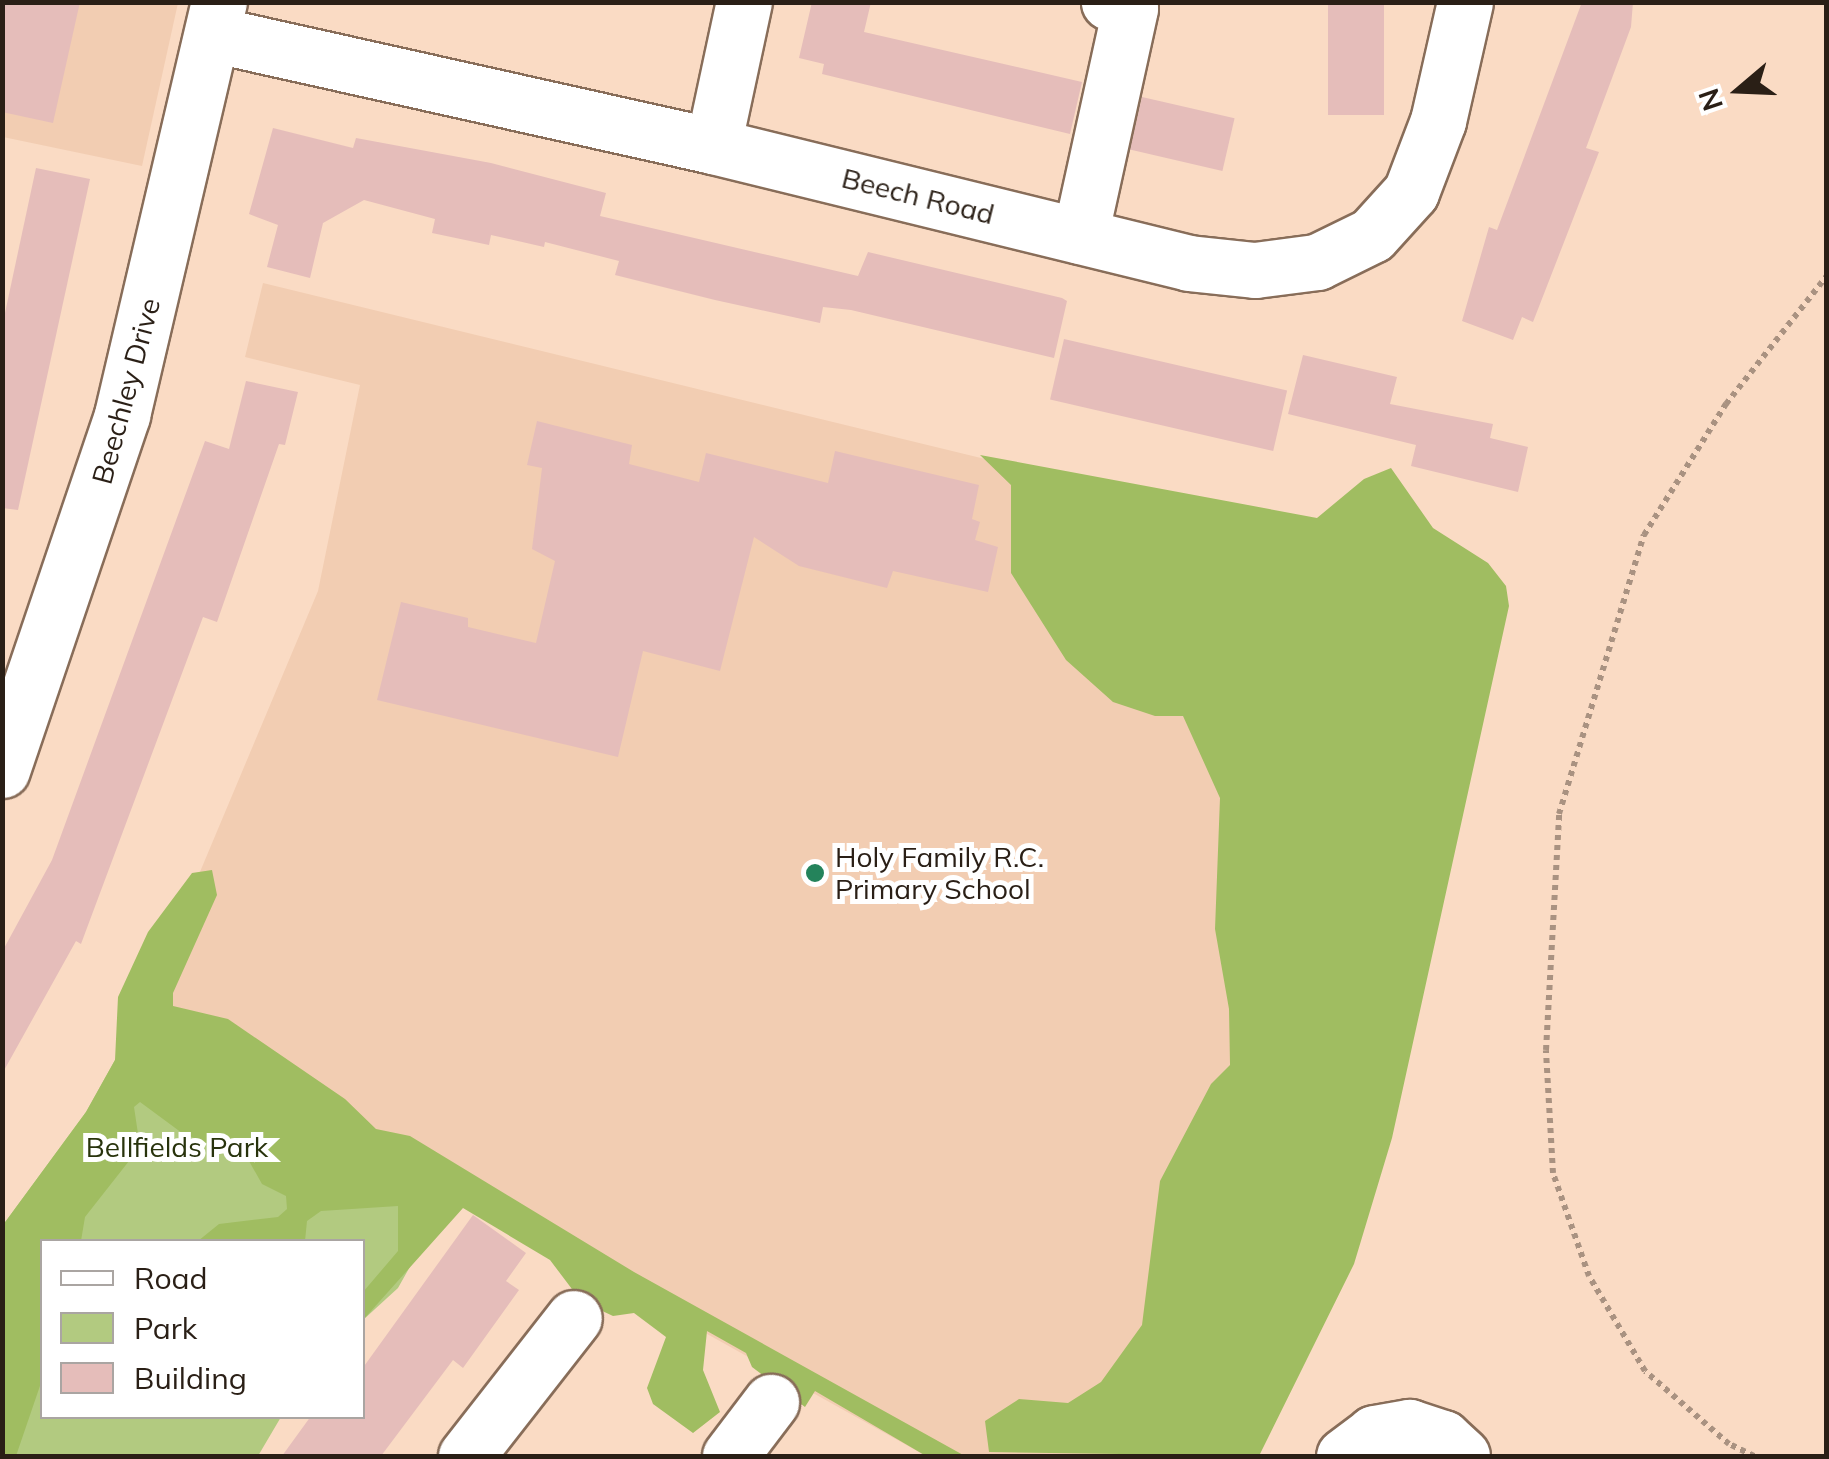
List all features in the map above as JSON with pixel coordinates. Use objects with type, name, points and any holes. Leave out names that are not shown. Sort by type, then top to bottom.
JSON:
[{"type":"street","points":[[712,146],[744,2]]},
{"type":"street","name":"Beech Road","points":[[215,18],[1189,263],[1255,270],[1317,262],[1372,235],[1411,192],[1438,121],[1464,2]]},
{"type":"street","points":[[1080,236],[1137,9]]},
{"type":"street","name":"Beechley Drive","points":[[2,770],[122,415],[215,18]]},
{"type":"street","points":[[466,1456],[574,1318]]},
{"type":"street","points":[[730,1456],[771,1402]]},
{"type":"street","points":[[1344,1456],[1374,1433],[1409,1427],[1442,1438],[1462,1456]]},
{"type":"path","points":[[1754,1456],[1729,1444],[1645,1371],[1588,1276],[1552,1173],[1546,1050],[1559,814],[1644,535],[1726,404],[1826,277]]},
{"type":"shaded area","points":[[3,3],[178,3],[142,166],[3,137]]},
{"type":"shaded area","name":"Holy Family R.C. Primary School","points":[[263,283],[1506,586],[1230,1456],[926,1456],[139,1017],[318,591],[360,385],[245,357]]},
{"type":"green space","points":[[980,455],[1317,518],[1364,479],[1391,468],[1433,528],[1488,563],[1506,586],[1509,606],[1392,1138],[1354,1264],[1259,1456],[989,1452],[985,1421],[1019,1399],[1068,1403],[1101,1382],[1142,1325],[1160,1181],[1211,1084],[1230,1065],[1229,1009],[1215,929],[1220,798],[1183,716],[1155,716],[1113,702],[1066,660],[1011,573],[1011,485]]},
{"type":"green space","points":[[212,870],[217,895],[173,993],[173,1006],[228,1019],[345,1099],[376,1129],[410,1136],[634,1272],[965,1456],[926,1456],[815,1391],[805,1407],[752,1367],[746,1353],[707,1331],[703,1370],[720,1412],[693,1433],[653,1404],[647,1388],[666,1337],[634,1313],[613,1316],[581,1301],[550,1260],[463,1208],[365,1318],[365,1290],[398,1251],[398,1206],[321,1211],[307,1221],[305,1239],[200,1239],[219,1224],[278,1217],[287,1209],[286,1196],[262,1184],[249,1161],[182,1133],[140,1102],[134,1107],[140,1147],[85,1217],[81,1239],[40,1239],[40,1386],[16,1456],[3,1456],[3,1225],[86,1112],[115,1060],[118,997],[148,932],[192,873]]},
{"type":"green space","name":"Bellfields Park","points":[[139,1017],[453,1190],[398,1288],[365,1318],[365,1239],[40,1239],[40,1419],[280,1419],[258,1456],[3,1456],[3,1225],[86,1112]]},
{"type":"building","points":[[2,2],[80,2],[53,123],[2,112]]},
{"type":"building","points":[[812,2],[871,2],[864,32],[1082,82],[1070,134],[822,74],[824,64],[799,58]]},
{"type":"building","points":[[1328,2],[1384,2],[1384,115],[1328,115]]},
{"type":"building","points":[[1582,2],[1633,2],[1631,27],[1586,148],[1599,152],[1533,322],[1522,317],[1513,340],[1462,321],[1489,227],[1497,230]]},
{"type":"building","points":[[1142,97],[1235,118],[1222,171],[1130,150]]},
{"type":"building","points":[[273,128],[353,148],[356,138],[491,163],[606,193],[600,216],[858,276],[868,252],[1062,298],[1067,301],[1054,358],[851,310],[823,307],[820,323],[715,300],[615,275],[619,261],[545,242],[544,247],[491,235],[489,245],[432,233],[435,219],[364,200],[323,223],[310,278],[267,267],[278,225],[249,214]]},
{"type":"building","points":[[36,168],[90,179],[18,510],[2,508],[2,327]]},
{"type":"building","points":[[1064,339],[1287,391],[1273,451],[1050,399]]},
{"type":"building","points":[[1303,355],[1397,377],[1390,404],[1493,424],[1490,438],[1528,447],[1518,492],[1411,466],[1416,445],[1288,414]]},
{"type":"building","points":[[246,381],[298,392],[285,445],[279,444],[217,622],[203,617],[81,944],[76,941],[2,1074],[2,952],[52,860],[205,441],[229,449]]},
{"type":"building","points":[[537,421],[632,445],[629,464],[699,482],[706,453],[828,483],[835,451],[979,485],[972,519],[980,522],[975,540],[998,547],[988,592],[893,571],[887,588],[799,566],[754,537],[720,671],[643,651],[618,757],[377,700],[401,602],[468,618],[468,627],[536,643],[555,561],[532,549],[542,468],[527,465]]},
{"type":"building","points":[[473,1215],[526,1253],[506,1281],[519,1290],[463,1368],[453,1360],[381,1456],[282,1456],[309,1419],[365,1419],[365,1365]]},
{"type":"place","name":"Holy Family R.C. Primary School","points":[[815,873]]}]
